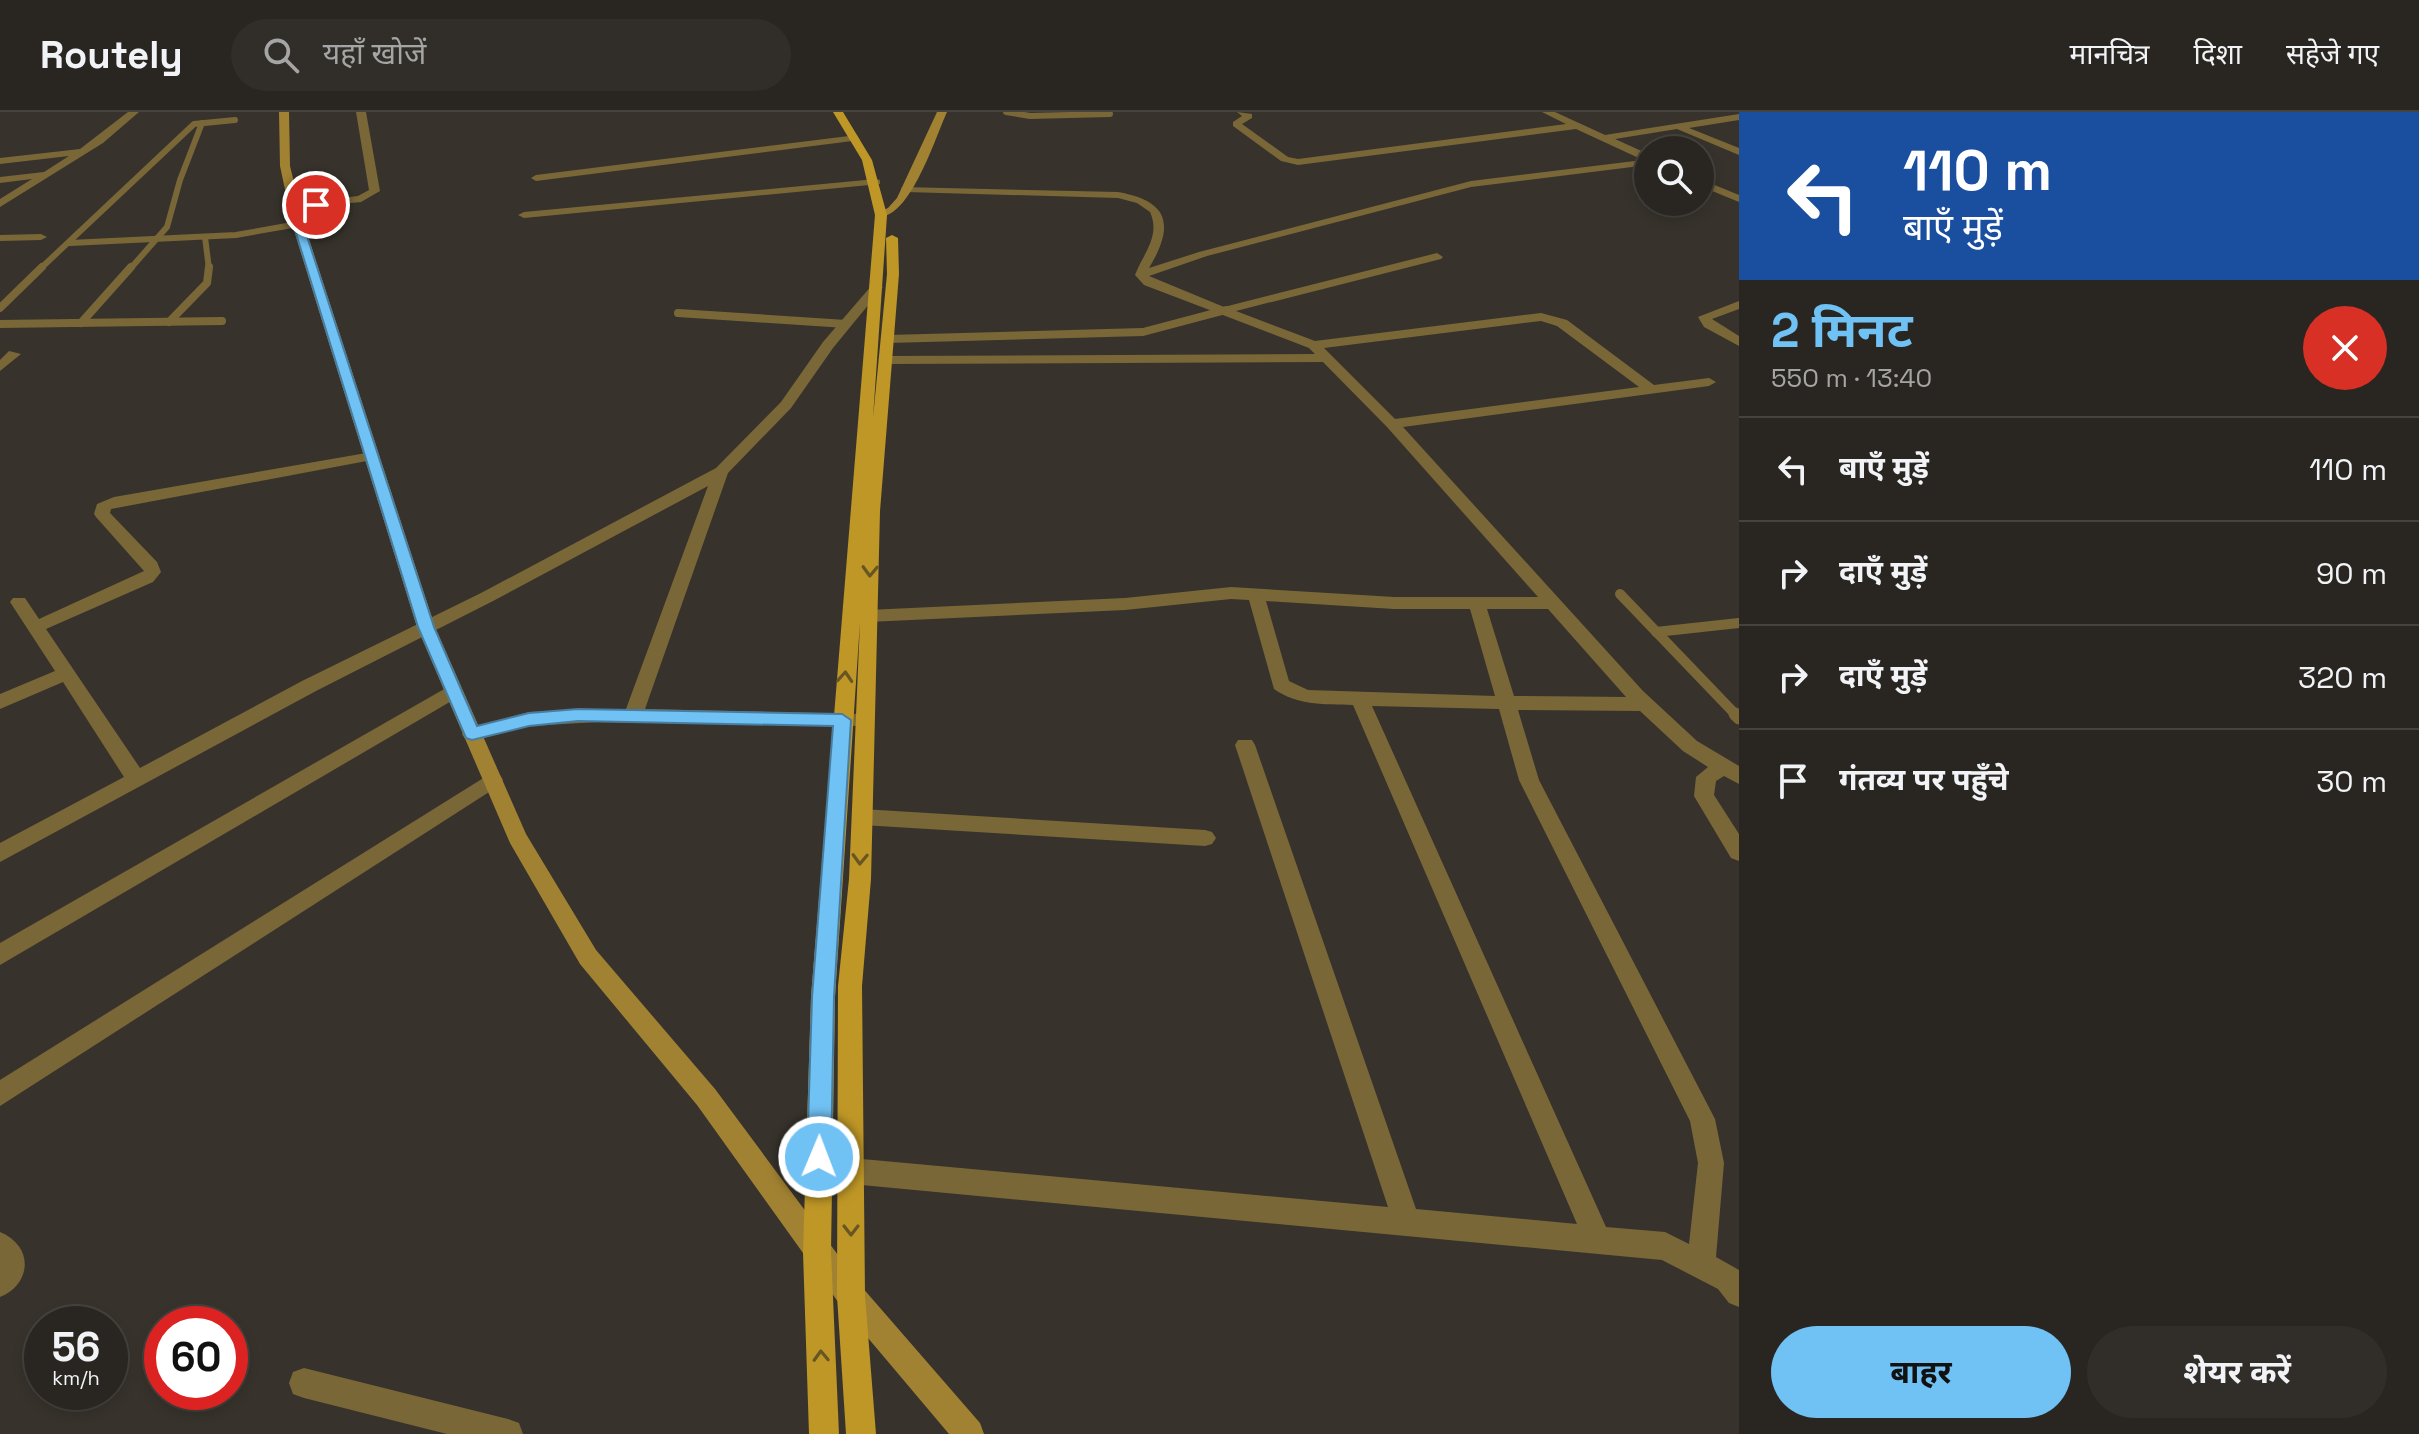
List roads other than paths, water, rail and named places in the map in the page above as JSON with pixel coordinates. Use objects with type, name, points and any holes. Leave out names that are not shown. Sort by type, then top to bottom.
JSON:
[{"type":"main road","points":[[838,112],[865,150],[886,212],[877,287],[864,514],[868,616],[865,721],[862,817],[850,986],[851,1296],[861,1434]]},
{"type":"main road","points":[[824,1434],[817,1252],[823,997],[842,720],[864,514],[888,339],[893,274],[882,168],[849,112]]},
{"type":"street","points":[[0,204],[85,152],[134,112]]},
{"type":"street","points":[[284,112],[285,166],[296,216],[426,627],[517,837],[588,957],[706,1097],[851,1296],[969,1434]]},
{"type":"street","points":[[296,216],[361,199],[375,191],[361,112]]},
{"type":"street","points":[[886,212],[906,189],[942,112]]},
{"type":"street","points":[[1242,112],[1249,116],[1236,124],[1285,159],[1298,162],[1576,126]]},
{"type":"street","points":[[1547,112],[1634,153]]},
{"type":"street","points":[[1603,138],[1739,117]]},
{"type":"street","points":[[1680,127],[1739,152]]},
{"type":"street","points":[[536,178],[857,138]]},
{"type":"street","points":[[0,161],[85,152]]},
{"type":"street","points":[[1141,275],[1203,254],[1471,184],[1634,162]]},
{"type":"street","points":[[0,180],[51,174]]},
{"type":"street","points":[[524,215],[876,182]]},
{"type":"street","points":[[1714,188],[1737,197]]},
{"type":"street","points":[[906,189],[1138,198],[1150,203],[1157,211],[1158,228],[1153,252],[1141,275]]},
{"type":"street","points":[[3,241],[41,237]]},
{"type":"street","points":[[1226,310],[1437,257]]},
{"type":"street","points":[[1141,275],[1148,282],[1314,345],[1392,424],[1644,704],[1690,746],[1730,772]]},
{"type":"street","points":[[0,853],[426,627],[670,502],[721,471],[786,405],[828,345],[877,287]]},
{"type":"street","points":[[1739,305],[1704,317],[1709,324],[1739,342]]},
{"type":"street","points":[[1314,345],[1541,317],[1562,323],[1650,389]]},
{"type":"street","points":[[0,367],[14,354]]},
{"type":"street","points":[[885,360],[1325,358]]},
{"type":"street","points":[[1392,424],[1709,382]]},
{"type":"street","points":[[36,627],[147,578],[153,572],[151,566],[102,514],[103,507],[114,502],[372,456]]},
{"type":"street","points":[[633,715],[721,471]]},
{"type":"street","points":[[868,616],[1125,604],[1231,593],[1394,603],[1553,603]]},
{"type":"street","points":[[1256,594],[1281,684],[1292,692],[1308,697],[1644,704]]},
{"type":"street","points":[[19,602],[137,780]]},
{"type":"street","points":[[1477,604],[1529,780],[1702,1119],[1711,1163],[1701,1265]]},
{"type":"street","points":[[0,702],[67,673]]},
{"type":"street","points":[[0,955],[453,691]]},
{"type":"street","points":[[1360,699],[1598,1240]]},
{"type":"street","points":[[472,734],[544,718],[633,715],[865,721]]},
{"type":"street","points":[[1245,745],[1407,1223]]},
{"type":"street","points":[[1730,772],[1706,777],[1704,796],[1739,852]]},
{"type":"street","points":[[0,1094],[493,780]]},
{"type":"street","points":[[862,817],[1205,838]]},
{"type":"street","points":[[851,1171],[1665,1246],[1728,1279],[1739,1293]]},
{"type":"street","points":[[0,1246],[12,1256],[9,1271],[0,1283]]},
{"type":"street","points":[[304,1383],[508,1434]]},
{"type":"lane","points":[[1006,112],[1030,116],[1110,114]]},
{"type":"lane","points":[[0,308],[194,124],[235,120]]},
{"type":"lane","points":[[81,323],[158,241],[167,227],[180,180],[202,123]]},
{"type":"lane","points":[[70,243],[205,237],[296,216]]},
{"type":"lane","points":[[169,322],[207,283],[210,275],[205,237]]},
{"type":"lane","points":[[888,339],[1143,332],[1226,310]]},
{"type":"lane","points":[[678,313],[846,324]]},
{"type":"lane","points":[[0,324],[222,321]]},
{"type":"lane","points":[[1620,594],[1739,718]]},
{"type":"lane","points":[[1656,632],[1739,623]]}]
